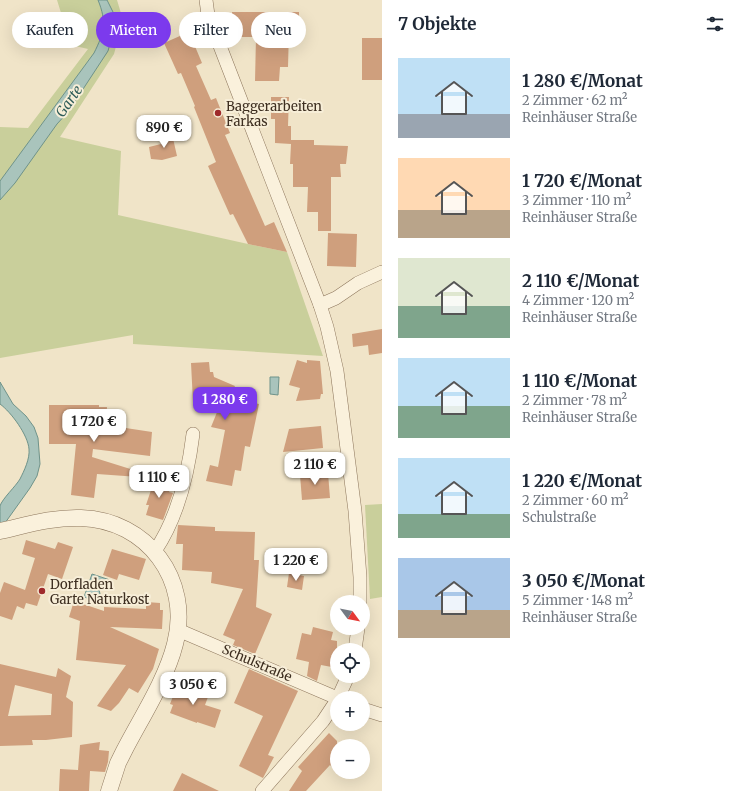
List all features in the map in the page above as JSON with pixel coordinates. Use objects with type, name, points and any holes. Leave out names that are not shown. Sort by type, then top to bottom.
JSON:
[{"type":"street","points":[[206,0],[208,15],[320,305],[327,327],[337,371],[356,511],[360,595]]},
{"type":"street","points":[[320,305],[336,298],[358,283],[382,272]]},
{"type":"street","points":[[155,552],[169,528],[176,508],[189,463],[192,434]]},
{"type":"street","points":[[0,531],[61,518],[101,520],[112,523],[133,533],[155,552],[172,579],[177,605],[178,630],[171,661],[121,757],[110,791]]},
{"type":"street","name":"Schulstraße","points":[[178,630],[330,696]]},
{"type":"street","points":[[262,791],[323,721],[330,710]]},
{"type":"street","points":[[370,711],[382,715]]},
{"type":"green space","points":[[57,0],[117,0],[121,12],[96,12],[96,48],[116,48],[114,54],[60,137],[121,151],[118,215],[287,252],[323,356],[133,344],[133,335],[0,358],[0,127],[28,128],[88,49],[84,48],[88,48],[88,12],[61,12]]},
{"type":"green space","points":[[382,504],[382,597],[370,599],[370,595],[365,505]]},
{"type":"water","points":[[98,0],[107,0],[113,12],[102,12]]},
{"type":"water","name":"Garte","points":[[96,48],[109,48],[68,112],[57,124],[15,183],[0,200],[0,181]]},
{"type":"water","points":[[270,377],[279,377],[278,395],[270,394]]},
{"type":"water","points":[[0,382],[13,404],[26,416],[34,427],[38,438],[40,464],[37,476],[30,488],[0,530],[0,506],[20,479],[29,457],[29,449],[26,437],[14,418],[0,404]]},
{"type":"water","points":[[92,574],[110,580],[109,582],[98,585],[102,603],[84,597]]},
{"type":"building","points":[[243,12],[251,12],[251,37],[243,37]]},
{"type":"building","points":[[179,36],[179,48],[196,48],[202,63],[196,66],[211,100],[216,98],[230,133],[225,135],[265,226],[274,222],[287,252],[248,244],[233,214],[230,215],[208,166],[216,162],[194,107],[195,106],[181,73],[178,74],[166,48],[171,48],[171,40]]},
{"type":"building","points":[[362,38],[382,38],[382,80],[362,80]]},
{"type":"building","points":[[256,48],[289,48],[288,67],[280,67],[279,81],[255,81]]},
{"type":"building","points":[[271,97],[289,97],[288,126],[291,126],[291,140],[314,140],[314,145],[348,146],[346,164],[340,164],[341,177],[331,177],[331,231],[318,231],[318,212],[307,212],[308,187],[293,187],[293,164],[290,164],[291,144],[275,143],[275,119],[271,119]]},
{"type":"building","points":[[172,134],[177,156],[162,160],[151,159],[149,147],[161,144],[159,139]]},
{"type":"building","points":[[328,233],[357,234],[356,267],[327,266]]},
{"type":"building","points":[[382,329],[382,353],[369,355],[368,345],[353,347],[352,334]]},
{"type":"building","points":[[297,360],[307,363],[307,360],[320,361],[323,394],[321,394],[320,399],[296,401],[300,388],[289,385]]},
{"type":"building","points":[[209,362],[210,372],[213,372],[214,377],[235,386],[230,398],[259,404],[250,447],[245,446],[241,471],[235,470],[232,486],[206,481],[210,465],[218,467],[225,430],[211,427],[222,400],[193,402],[191,363]]},
{"type":"building","points":[[49,405],[99,405],[99,407],[107,407],[106,425],[152,432],[150,456],[93,449],[92,457],[140,472],[139,477],[97,474],[94,498],[71,495],[76,444],[49,444]]},
{"type":"building","points":[[321,426],[323,448],[283,452],[289,429]]},
{"type":"building","points":[[328,473],[330,498],[302,500],[300,475]]},
{"type":"building","points":[[155,478],[172,483],[169,492],[173,493],[163,520],[146,515],[149,505],[146,505]]},
{"type":"building","points":[[178,525],[215,527],[215,531],[255,532],[254,560],[259,560],[256,607],[272,614],[255,654],[233,645],[235,640],[223,635],[243,589],[211,583],[212,572],[182,570],[183,544],[176,544]]},
{"type":"building","points":[[26,540],[55,549],[58,542],[73,547],[62,579],[48,574],[37,606],[26,603],[24,609],[17,606],[12,620],[0,616],[0,593],[4,582],[25,590],[35,558],[22,554]]},
{"type":"building","points":[[112,549],[146,559],[139,580],[119,574],[117,580],[103,575]]},
{"type":"building","points":[[289,573],[304,576],[302,590],[287,587]]},
{"type":"building","points":[[74,601],[104,611],[104,607],[146,609],[146,602],[160,603],[160,610],[163,610],[162,629],[110,627],[159,649],[153,669],[138,693],[129,688],[119,703],[111,711],[97,706],[126,665],[76,660],[80,621],[69,617]]},
{"type":"building","points":[[313,627],[330,631],[330,635],[332,635],[331,640],[337,641],[337,643],[330,643],[330,667],[321,665],[317,681],[307,676],[309,662],[296,659],[302,633],[311,635]]},
{"type":"building","points":[[0,664],[56,677],[58,668],[71,676],[66,697],[73,702],[72,737],[32,740],[33,745],[0,746]],"holes":[[[15,685],[52,694],[51,715],[8,716]]]},
{"type":"building","points":[[249,669],[298,691],[268,755],[274,757],[263,778],[239,766],[263,716],[234,703]]},
{"type":"building","points":[[179,681],[203,691],[202,694],[208,697],[205,705],[221,710],[215,728],[170,713],[173,705],[170,704]]},
{"type":"building","points":[[329,733],[335,739],[330,739],[330,765],[306,791],[289,791],[302,771],[298,767]]},
{"type":"building","points":[[100,742],[99,750],[109,751],[105,772],[90,771],[89,791],[59,791],[60,769],[78,770],[80,745]]},
{"type":"building","points":[[182,773],[188,776],[219,791],[173,791]]},
{"type":"place","name":"Baggerarbeiten Farkas","points":[[218,113]]},
{"type":"place","name":"Dorfladen Garte Naturkost","points":[[42,591]]}]
